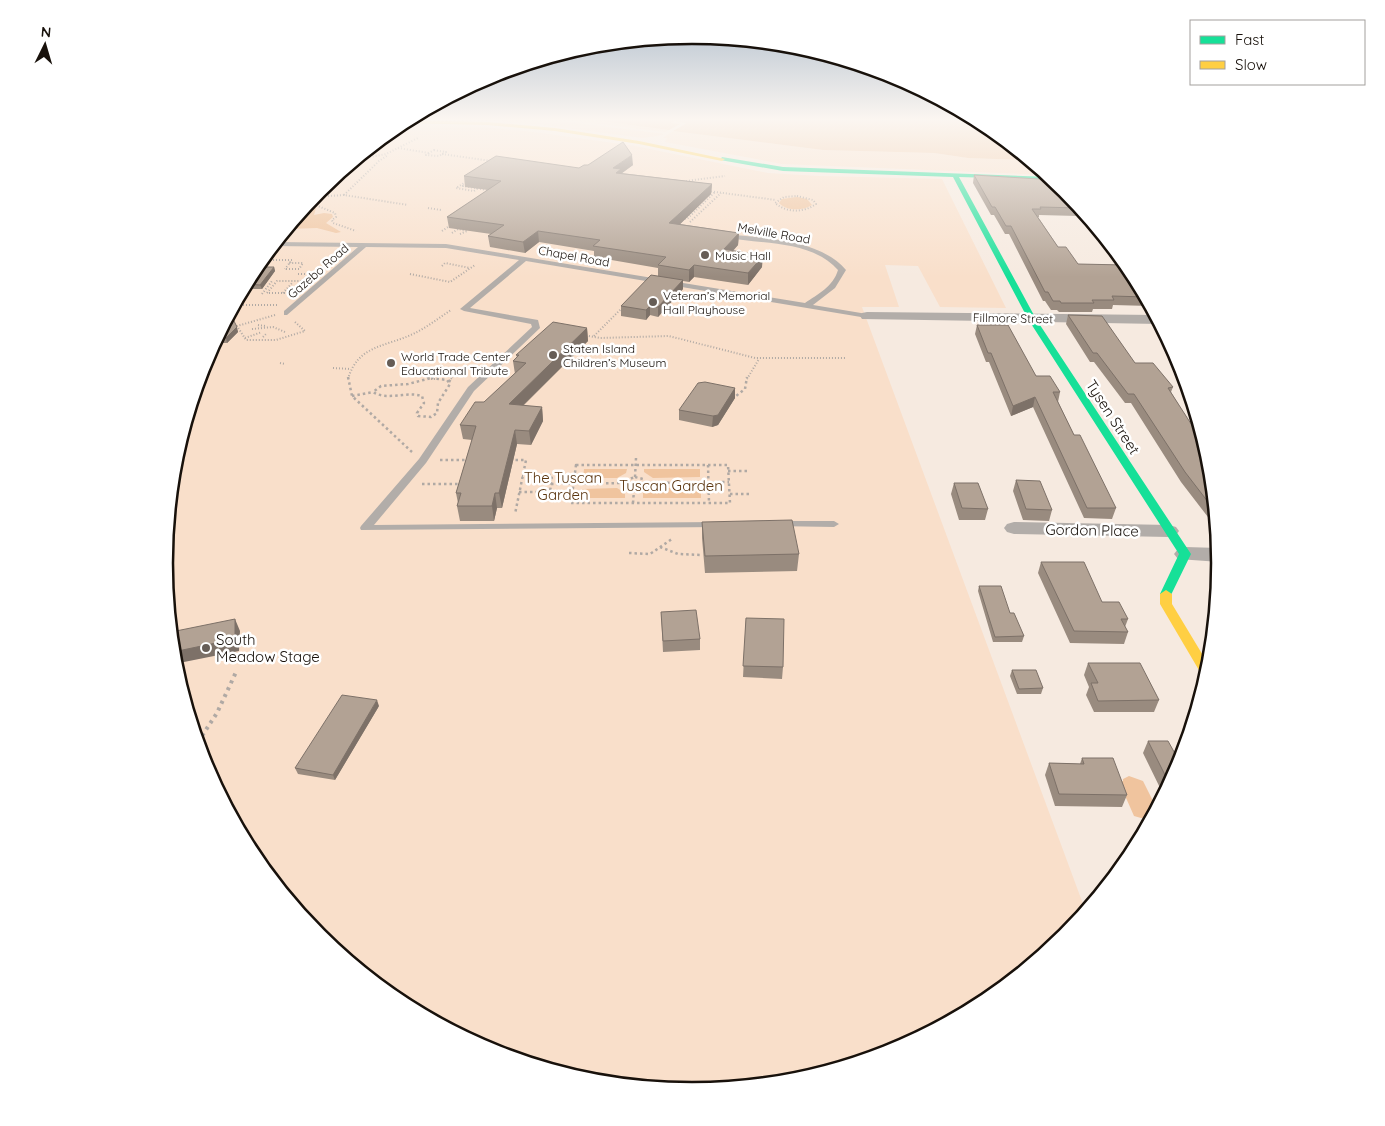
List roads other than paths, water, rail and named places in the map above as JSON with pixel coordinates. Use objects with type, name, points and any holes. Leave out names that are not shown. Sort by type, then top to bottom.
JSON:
[{"type":"main road","points":[[880,172],[1041,178]]},
{"type":"main road","name":"Tysen Street","points":[[954,174],[1032,319],[1185,554]]},
{"type":"main road","points":[[1185,554],[1166,592],[1166,604],[1202,664]]},
{"type":"street","name":"Fillmore Street","points":[[867,316],[1151,320]]},
{"type":"street","name":"Gordon Place","points":[[1014,528],[1169,530]]},
{"type":"street","points":[[1185,554],[1212,554]]},
{"type":"lane","name":"Melville Road","points":[[720,236],[799,247],[833,259],[842,270],[838,280],[825,293],[806,306]]},
{"type":"lane","name":"Chapel Road","points":[[283,244],[446,246],[867,316]]},
{"type":"lane","name":"Gazebo Road","points":[[290,316],[364,245]]},
{"type":"lane","points":[[525,259],[464,309],[534,322],[536,328],[471,389],[423,461],[365,528],[730,525]]},
{"type":"lane","points":[[768,524],[834,524]]},
{"type":"place","name":"Music Hall","points":[[705,255]]},
{"type":"place","name":"Veteran’s Memorial Hall Playhouse","points":[[653,302]]},
{"type":"place","name":"Staten Island Children’s Museum","points":[[553,355]]},
{"type":"place","name":"World Trade Center Educational Tribute","points":[[391,363]]},
{"type":"place","name":"South Meadow Stage","points":[[206,648]]},
{"type":"park label","name":"Tuscan Garden","points":[[671,485]]},
{"type":"park label","name":"The Tuscan Garden","points":[[563,486]]}]
